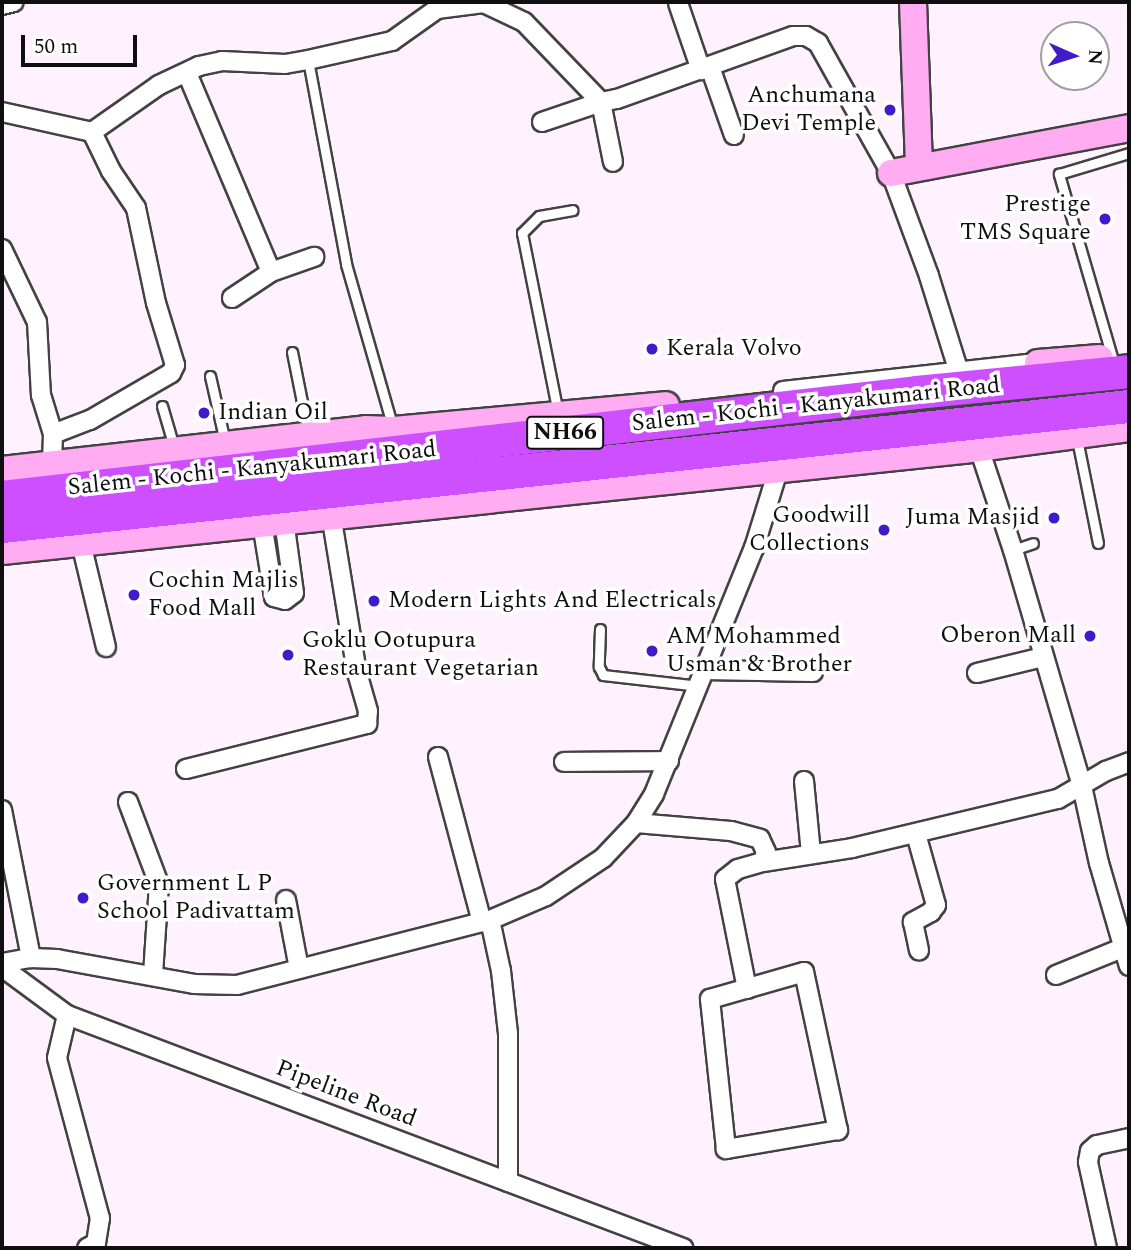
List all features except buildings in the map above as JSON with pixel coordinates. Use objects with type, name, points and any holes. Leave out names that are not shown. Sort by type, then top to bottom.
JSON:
[{"type":"highway","name":"Salem - Kochi - Kanyakumari Road","points":[[2,497],[188,457],[558,438],[1124,361]]},
{"type":"highway","name":"Salem - Kochi - Kanyakumari Road","points":[[2,526],[360,499],[558,438],[783,455],[1129,405]]},
{"type":"street","points":[[2,5],[14,2]]},
{"type":"street","points":[[913,2],[919,167]]},
{"type":"street","points":[[2,112],[92,132],[159,85],[199,66],[222,61],[285,64],[308,60],[392,41],[431,5],[484,3],[524,22],[601,102],[613,162]]},
{"type":"street","points":[[678,3],[734,135]]},
{"type":"street","points":[[542,121],[705,69],[793,36],[806,36],[818,43],[891,173],[929,276],[958,369]]},
{"type":"street","points":[[187,73],[204,119],[243,202],[271,272]]},
{"type":"street","points":[[891,173],[1129,128]]},
{"type":"street","points":[[53,434],[90,420],[171,373],[176,365],[156,303],[136,208],[111,171],[92,132]]},
{"type":"street","points":[[2,249],[37,322],[41,395],[53,434],[52,464]]},
{"type":"street","points":[[232,298],[267,278],[271,272],[314,257]]},
{"type":"street","points":[[2,470],[52,464],[188,457],[225,444],[366,429],[558,438],[668,405],[958,369],[1039,371]]},
{"type":"street","points":[[2,551],[331,515],[360,499],[783,455],[979,448],[1129,428]]},
{"type":"street","points":[[979,448],[1013,550],[1082,786],[1099,863],[1123,916],[1129,966]]},
{"type":"street","points":[[2,965],[31,958],[153,975],[194,984],[237,985],[486,921],[558,889],[603,858],[636,823],[670,761],[754,548],[783,455]]},
{"type":"street","points":[[186,769],[367,724],[368,711],[356,673],[331,515]]},
{"type":"street","points":[[81,543],[106,647]]},
{"type":"street","points":[[976,673],[1043,657]]},
{"type":"street","points":[[701,678],[813,672]]},
{"type":"street","points":[[438,757],[501,971],[508,1033],[508,1182]]},
{"type":"street","points":[[564,762],[670,761]]},
{"type":"street","points":[[747,989],[725,879],[738,869],[916,834],[953,822],[1058,799],[1106,771],[1129,762]]},
{"type":"street","points":[[804,781],[811,855]]},
{"type":"street","points":[[128,802],[159,884],[153,975]]},
{"type":"street","points":[[2,810],[31,958]]},
{"type":"street","points":[[636,823],[731,831],[760,839],[766,852],[763,862]]},
{"type":"street","points":[[916,834],[936,905],[931,912],[913,922],[919,950]]},
{"type":"street","points":[[286,900],[299,969]]},
{"type":"street","points":[[1056,975],[1125,947]]},
{"type":"street","name":"Pipeline Road","points":[[2,965],[67,1014],[683,1248]]},
{"type":"street","points":[[804,972],[838,1130],[726,1149],[710,999],[747,989],[804,972]]},
{"type":"street","points":[[67,1014],[57,1058],[100,1218],[96,1243],[87,1248]]},
{"type":"street","points":[[1107,1248],[1088,1162],[1090,1151],[1097,1145],[1129,1138]]},
{"type":"lane","points":[[308,60],[346,264],[393,430]]},
{"type":"lane","points":[[1124,361],[1059,174],[1129,153]]},
{"type":"lane","points":[[558,438],[522,233],[539,216],[572,210]]},
{"type":"lane","points":[[292,352],[309,437]]},
{"type":"lane","points":[[210,376],[225,444]]},
{"type":"lane","points":[[162,406],[188,457]]},
{"type":"lane","points":[[1076,436],[1098,543]]},
{"type":"lane","points":[[1013,550],[1033,543]]},
{"type":"lane","points":[[600,629],[599,667],[603,675],[701,678]]},
{"type":"place","name":"Anchumana Devi Temple","points":[[890,110]]},
{"type":"place","name":"Prestige TMS Square","points":[[1105,219]]},
{"type":"place","name":"Kerala Volvo","points":[[652,349]]},
{"type":"place","name":"Indian Oil","points":[[204,413]]},
{"type":"place","name":"Juma Masjid","points":[[1054,518]]},
{"type":"place","name":"Goodwill Collections","points":[[884,530]]},
{"type":"place","name":"Cochin Majlis Food Mall","points":[[134,595]]},
{"type":"place","name":"Modern Lights And Electricals","points":[[374,601]]},
{"type":"place","name":"Oberon Mall","points":[[1090,636]]},
{"type":"place","name":"AM Mohammed Usman & Brother","points":[[652,651]]},
{"type":"place","name":"Goklu Ootupura Restaurant Vegetarian","points":[[288,655]]},
{"type":"place","name":"Government L P School Padivattam","points":[[83,898]]}]
